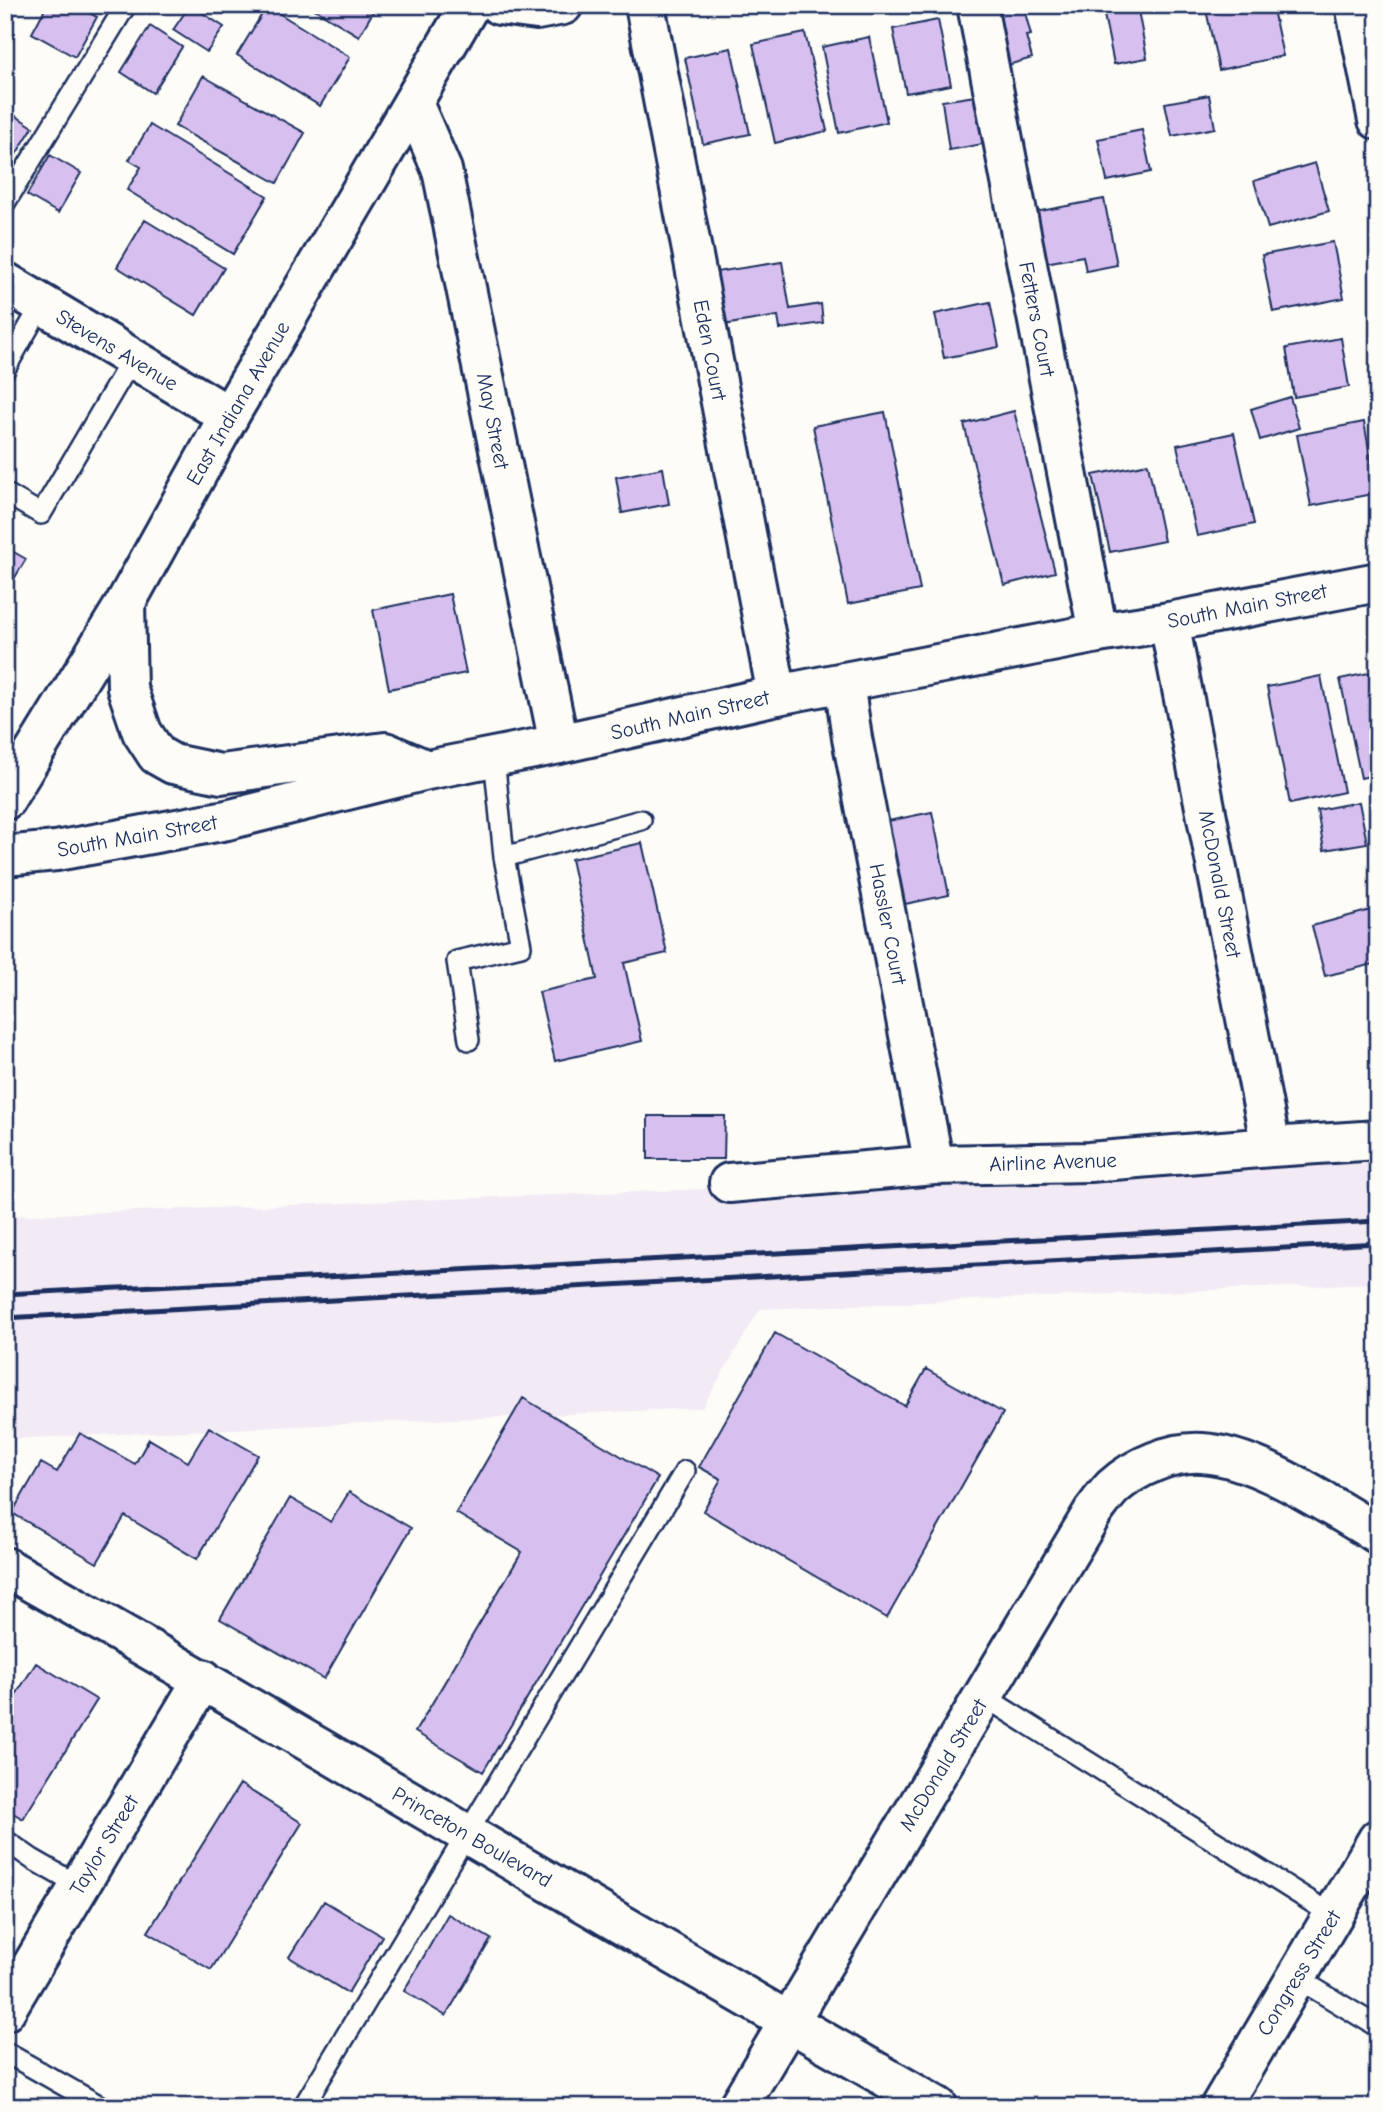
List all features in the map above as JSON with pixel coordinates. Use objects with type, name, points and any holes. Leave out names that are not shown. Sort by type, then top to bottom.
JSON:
[{"type":"street","name":"East Indiana Avenue","points":[[5,800],[125,604],[229,416],[470,5]]},
{"type":"street","points":[[499,5],[537,10],[562,5]]},
{"type":"street","name":"Eden Court","points":[[645,5],[776,695]]},
{"type":"street","name":"Fetters Court","points":[[977,5],[1098,633]]},
{"type":"street","points":[[1355,5],[1378,120]]},
{"type":"street","name":"May Street","points":[[413,103],[442,170],[559,744]]},
{"type":"street","name":"Stevens Avenue","points":[[5,282],[229,416]]},
{"type":"street","name":"South Main Street","points":[[5,856],[56,851],[228,820],[427,770],[559,744],[776,695],[1378,582]]},
{"type":"street","points":[[125,604],[127,688],[142,732],[157,755],[173,764],[221,774],[385,752],[427,770]]},
{"type":"street","name":"McDonald Street","points":[[1168,622],[1271,1147]]},
{"type":"street","name":"Hassler Court","points":[[844,682],[852,737],[934,1165]]},
{"type":"street","name":"Airline Avenue","points":[[729,1183],[934,1165],[1089,1162],[1378,1140]]},
{"type":"street","name":"McDonald Street","points":[[738,2107],[1093,1512],[1113,1487],[1140,1469],[1177,1454],[1202,1452],[1230,1457],[1281,1478],[1378,1534]]},
{"type":"street","name":"Princeton Boulevard","points":[[5,1567],[203,1679],[466,1835],[938,2107]]},
{"type":"street","name":"Taylor Street","points":[[5,2011],[203,1679]]},
{"type":"street","name":"Congress Street","points":[[1220,2107],[1378,1839]]},
{"type":"lane","points":[[5,203],[126,5]]},
{"type":"lane","points":[[5,369],[42,304]]},
{"type":"lane","points":[[5,493],[41,514],[132,359]]},
{"type":"lane","points":[[469,1040],[457,961],[521,946],[504,857],[494,757]]},
{"type":"lane","points":[[504,857],[641,820]]},
{"type":"lane","points":[[303,2107],[685,1471]]},
{"type":"lane","points":[[985,1697],[1334,1916]]},
{"type":"lane","points":[[5,1840],[79,1886]]},
{"type":"lane","points":[[1297,1978],[1378,2027]]},
{"type":"lane","points":[[5,2052],[102,2107]]},
{"type":"shaded area","points":[[1378,1163],[1378,1283],[760,1309],[702,1408],[5,1439],[5,1216]]},
{"type":"building","points":[[5,5],[18,5],[8,22],[5,20]]},
{"type":"building","points":[[47,5],[75,5],[97,17],[75,57],[32,33]]},
{"type":"building","points":[[190,5],[224,27],[207,52],[173,30]]},
{"type":"building","points":[[308,5],[377,5],[359,36]]},
{"type":"building","points":[[992,5],[1023,5],[1031,35],[1026,36],[1032,58],[1008,65]]},
{"type":"building","points":[[1102,5],[1137,5],[1147,58],[1114,64]]},
{"type":"building","points":[[1205,5],[1272,5],[1283,56],[1219,70]]},
{"type":"building","points":[[267,6],[350,57],[320,106],[237,55]]},
{"type":"building","points":[[938,20],[951,85],[906,93],[893,29]]},
{"type":"building","points":[[150,26],[182,47],[153,93],[121,72]]},
{"type":"building","points":[[805,33],[827,131],[775,143],[753,44]]},
{"type":"building","points":[[869,37],[887,122],[839,133],[822,47]]},
{"type":"building","points":[[731,48],[750,134],[703,144],[685,58]]},
{"type":"building","points":[[203,76],[305,133],[277,183],[175,126]]},
{"type":"building","points":[[982,95],[989,143],[949,150],[942,101]]},
{"type":"building","points":[[1209,95],[1215,128],[1172,136],[1165,103]]},
{"type":"building","points":[[5,109],[33,127],[5,172]]},
{"type":"building","points":[[150,125],[267,196],[233,254],[127,190],[141,167],[129,160]]},
{"type":"building","points":[[1142,130],[1151,172],[1107,181],[1098,139]]},
{"type":"building","points":[[50,155],[81,173],[58,213],[27,195]]},
{"type":"building","points":[[1315,163],[1329,211],[1268,228],[1254,181]]},
{"type":"building","points":[[1104,199],[1117,265],[1086,271],[1083,256],[1040,264],[1030,213]]},
{"type":"building","points":[[145,220],[224,268],[196,315],[117,267]]},
{"type":"building","points":[[1333,242],[1344,298],[1273,312],[1262,255]]},
{"type":"building","points":[[782,262],[790,309],[821,304],[823,323],[780,329],[778,316],[717,326],[709,273]]},
{"type":"building","points":[[990,302],[999,347],[944,358],[935,314]]},
{"type":"building","points":[[1341,338],[1349,387],[1294,397],[1286,348]]},
{"type":"building","points":[[1290,397],[1299,428],[1260,440],[1251,409]]},
{"type":"building","points":[[1014,411],[1055,572],[1004,585],[964,424]]},
{"type":"building","points":[[885,412],[920,590],[848,604],[813,426]]},
{"type":"building","points":[[1364,422],[1377,493],[1311,506],[1297,435]]},
{"type":"building","points":[[1234,433],[1254,524],[1197,536],[1177,445]]},
{"type":"building","points":[[1148,464],[1164,541],[1110,552],[1093,475]]},
{"type":"building","points":[[663,468],[669,504],[622,513],[616,477]]},
{"type":"building","points":[[5,547],[26,559],[5,594]]},
{"type":"building","points":[[450,594],[466,673],[389,689],[373,610]]},
{"type":"building","points":[[1378,671],[1378,774],[1361,778],[1340,679]]},
{"type":"building","points":[[1321,676],[1344,792],[1290,804],[1267,687]]},
{"type":"building","points":[[1359,802],[1367,843],[1324,850],[1317,810]]},
{"type":"building","points":[[932,812],[949,895],[905,904],[888,821]]},
{"type":"building","points":[[642,843],[667,953],[624,963],[642,1041],[555,1061],[539,992],[597,979],[571,859]]},
{"type":"building","points":[[1378,908],[1378,963],[1325,976],[1312,926]]},
{"type":"building","points":[[648,1116],[725,1116],[724,1159],[648,1159]]},
{"type":"building","points":[[775,1333],[905,1406],[926,1369],[1003,1413],[887,1618],[703,1511],[721,1479],[699,1467]]},
{"type":"building","points":[[523,1398],[658,1478],[483,1772],[415,1732],[522,1552],[456,1513]]},
{"type":"building","points":[[209,1427],[258,1455],[197,1559],[125,1516],[97,1563],[12,1513],[41,1463],[57,1472],[80,1433],[135,1464],[149,1439],[188,1462]]},
{"type":"building","points":[[349,1492],[411,1528],[324,1679],[220,1619],[290,1498],[331,1522]]},
{"type":"building","points":[[36,1663],[97,1700],[23,1819],[5,1808],[5,1712]]},
{"type":"building","points":[[240,1784],[302,1823],[211,1970],[148,1932]]},
{"type":"building","points":[[324,1901],[382,1936],[348,1993],[289,1957]]},
{"type":"building","points":[[448,1914],[491,1939],[446,2016],[404,1991]]},
{"type":"railway","points":[[5,1294],[1378,1221]]},
{"type":"railway","points":[[5,1318],[1378,1243]]}]
